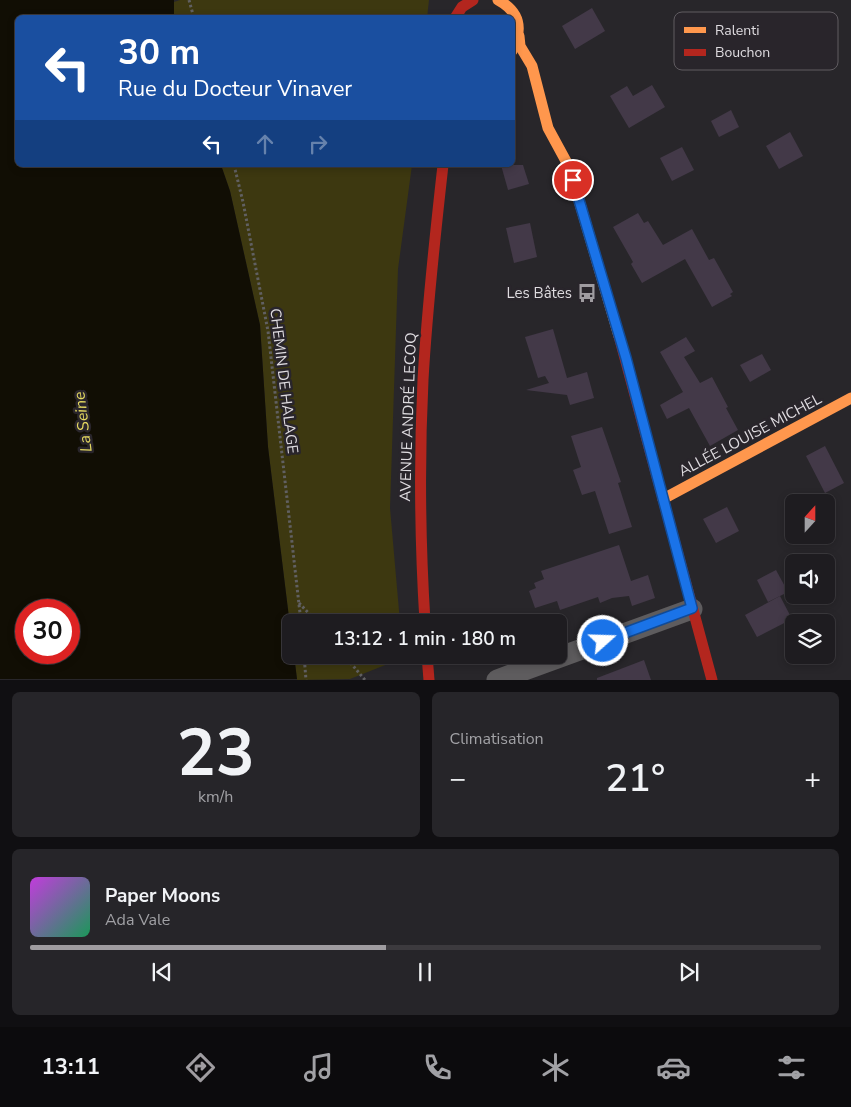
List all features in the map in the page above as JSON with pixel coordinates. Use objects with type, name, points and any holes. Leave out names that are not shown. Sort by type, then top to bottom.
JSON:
[{"type":"street","points":[[461,9],[473,0]]},
{"type":"street","points":[[498,0],[507,4],[518,21],[520,46],[532,66],[548,128],[567,163],[573,180],[626,358],[712,680]]},
{"type":"street","points":[[515,47],[519,36]]},
{"type":"street","points":[[515,62],[531,75],[537,84]]},
{"type":"street","points":[[438,213],[443,167]]},
{"type":"street","points":[[438,213],[450,167]]},
{"type":"street","name":"AVENUE ANDRÉ LECOQ","points":[[425,614],[421,550],[420,458],[429,295],[438,213]]},
{"type":"street","name":"ALLÉE LOUISE MICHEL","points":[[663,499],[851,398]]},
{"type":"street","points":[[497,680],[692,608]]},
{"type":"street","points":[[428,664],[429,680]]},
{"type":"path","points":[[189,0],[193,15]]},
{"type":"path","name":"CHEMIN DE HALAGE","points":[[235,167],[244,202],[268,332],[300,614]]},
{"type":"path","points":[[299,602],[309,614]]},
{"type":"path","points":[[305,664],[306,680]]},
{"type":"path","points":[[352,664],[365,680]]},
{"type":"shaded area","points":[[180,0],[429,0],[427,15],[174,15],[174,2]]},
{"type":"shaded area","points":[[222,167],[412,167],[398,269],[390,508],[399,614],[289,614],[268,447],[260,325],[230,191]]},
{"type":"shaded area","points":[[295,664],[388,664],[350,679],[297,680]]},
{"type":"water","name":"La Seine","points":[[0,0],[174,0],[174,15],[15,15],[15,167],[222,167],[230,191],[260,325],[268,447],[289,614],[282,614],[282,664],[295,664],[297,679],[0,679]]},
{"type":"building","points":[[592,8],[605,31],[575,49],[562,26]]},
{"type":"building","points":[[652,85],[665,107],[629,128],[610,96],[627,86],[633,96]]},
{"type":"building","points":[[731,110],[739,127],[719,137],[711,121]]},
{"type":"building","points":[[790,132],[803,156],[779,169],[766,146]]},
{"type":"building","points":[[682,147],[694,170],[672,181],[660,158]]},
{"type":"building","points":[[523,165],[529,184],[508,190],[502,167]]},
{"type":"building","points":[[638,213],[644,223],[648,221],[663,245],[692,229],[709,260],[714,258],[733,292],[730,294],[732,296],[712,307],[685,259],[642,283],[631,264],[633,262],[613,227]]},
{"type":"building","points":[[530,223],[537,257],[514,263],[506,228]]},
{"type":"building","points":[[553,329],[567,378],[587,372],[594,398],[570,405],[567,395],[526,390],[549,383],[545,376],[538,378],[525,337]]},
{"type":"building","points":[[686,337],[695,351],[684,357],[700,383],[712,377],[738,430],[710,446],[689,408],[667,419],[660,405],[683,392],[660,352]]},
{"type":"building","points":[[762,354],[771,370],[750,382],[740,365]]},
{"type":"building","points":[[602,427],[621,482],[618,483],[632,527],[609,534],[595,491],[582,495],[573,470],[581,467],[571,436]]},
{"type":"building","points":[[825,446],[844,483],[825,493],[806,456]]},
{"type":"building","points":[[727,507],[739,531],[716,543],[703,519]]},
{"type":"building","points":[[619,545],[631,581],[648,575],[655,598],[632,606],[629,596],[612,598],[600,603],[598,597],[560,610],[557,601],[535,608],[529,591],[536,588],[534,583],[544,579],[541,571]]},
{"type":"building","points":[[776,570],[785,586],[785,594],[768,602],[757,580]]},
{"type":"building","points":[[780,596],[789,614],[785,614],[785,623],[757,637],[745,615]]},
{"type":"building","points":[[644,660],[651,680],[597,680],[597,678]]},
{"type":"traffic: slow","points":[[498,0],[514,15]]},
{"type":"traffic: slow","points":[[515,16],[518,28],[515,43]]},
{"type":"traffic: slow","points":[[519,36],[520,46],[532,66],[548,128],[567,163],[573,180],[619,336]]},
{"type":"traffic: slow","points":[[663,499],[851,398]]},
{"type":"traffic: jam","points":[[457,15],[462,7],[473,0]]},
{"type":"traffic: jam","points":[[425,614],[421,501],[422,410],[429,299],[443,167]]},
{"type":"traffic: jam","points":[[619,336],[712,680]]},
{"type":"traffic: jam","points":[[428,664],[429,680]]},
{"type":"place","name":"Les Bâtes","points":[[587,293]]},
{"type":"route","points":[[573,180],[626,358],[692,608],[603,641]]}]
